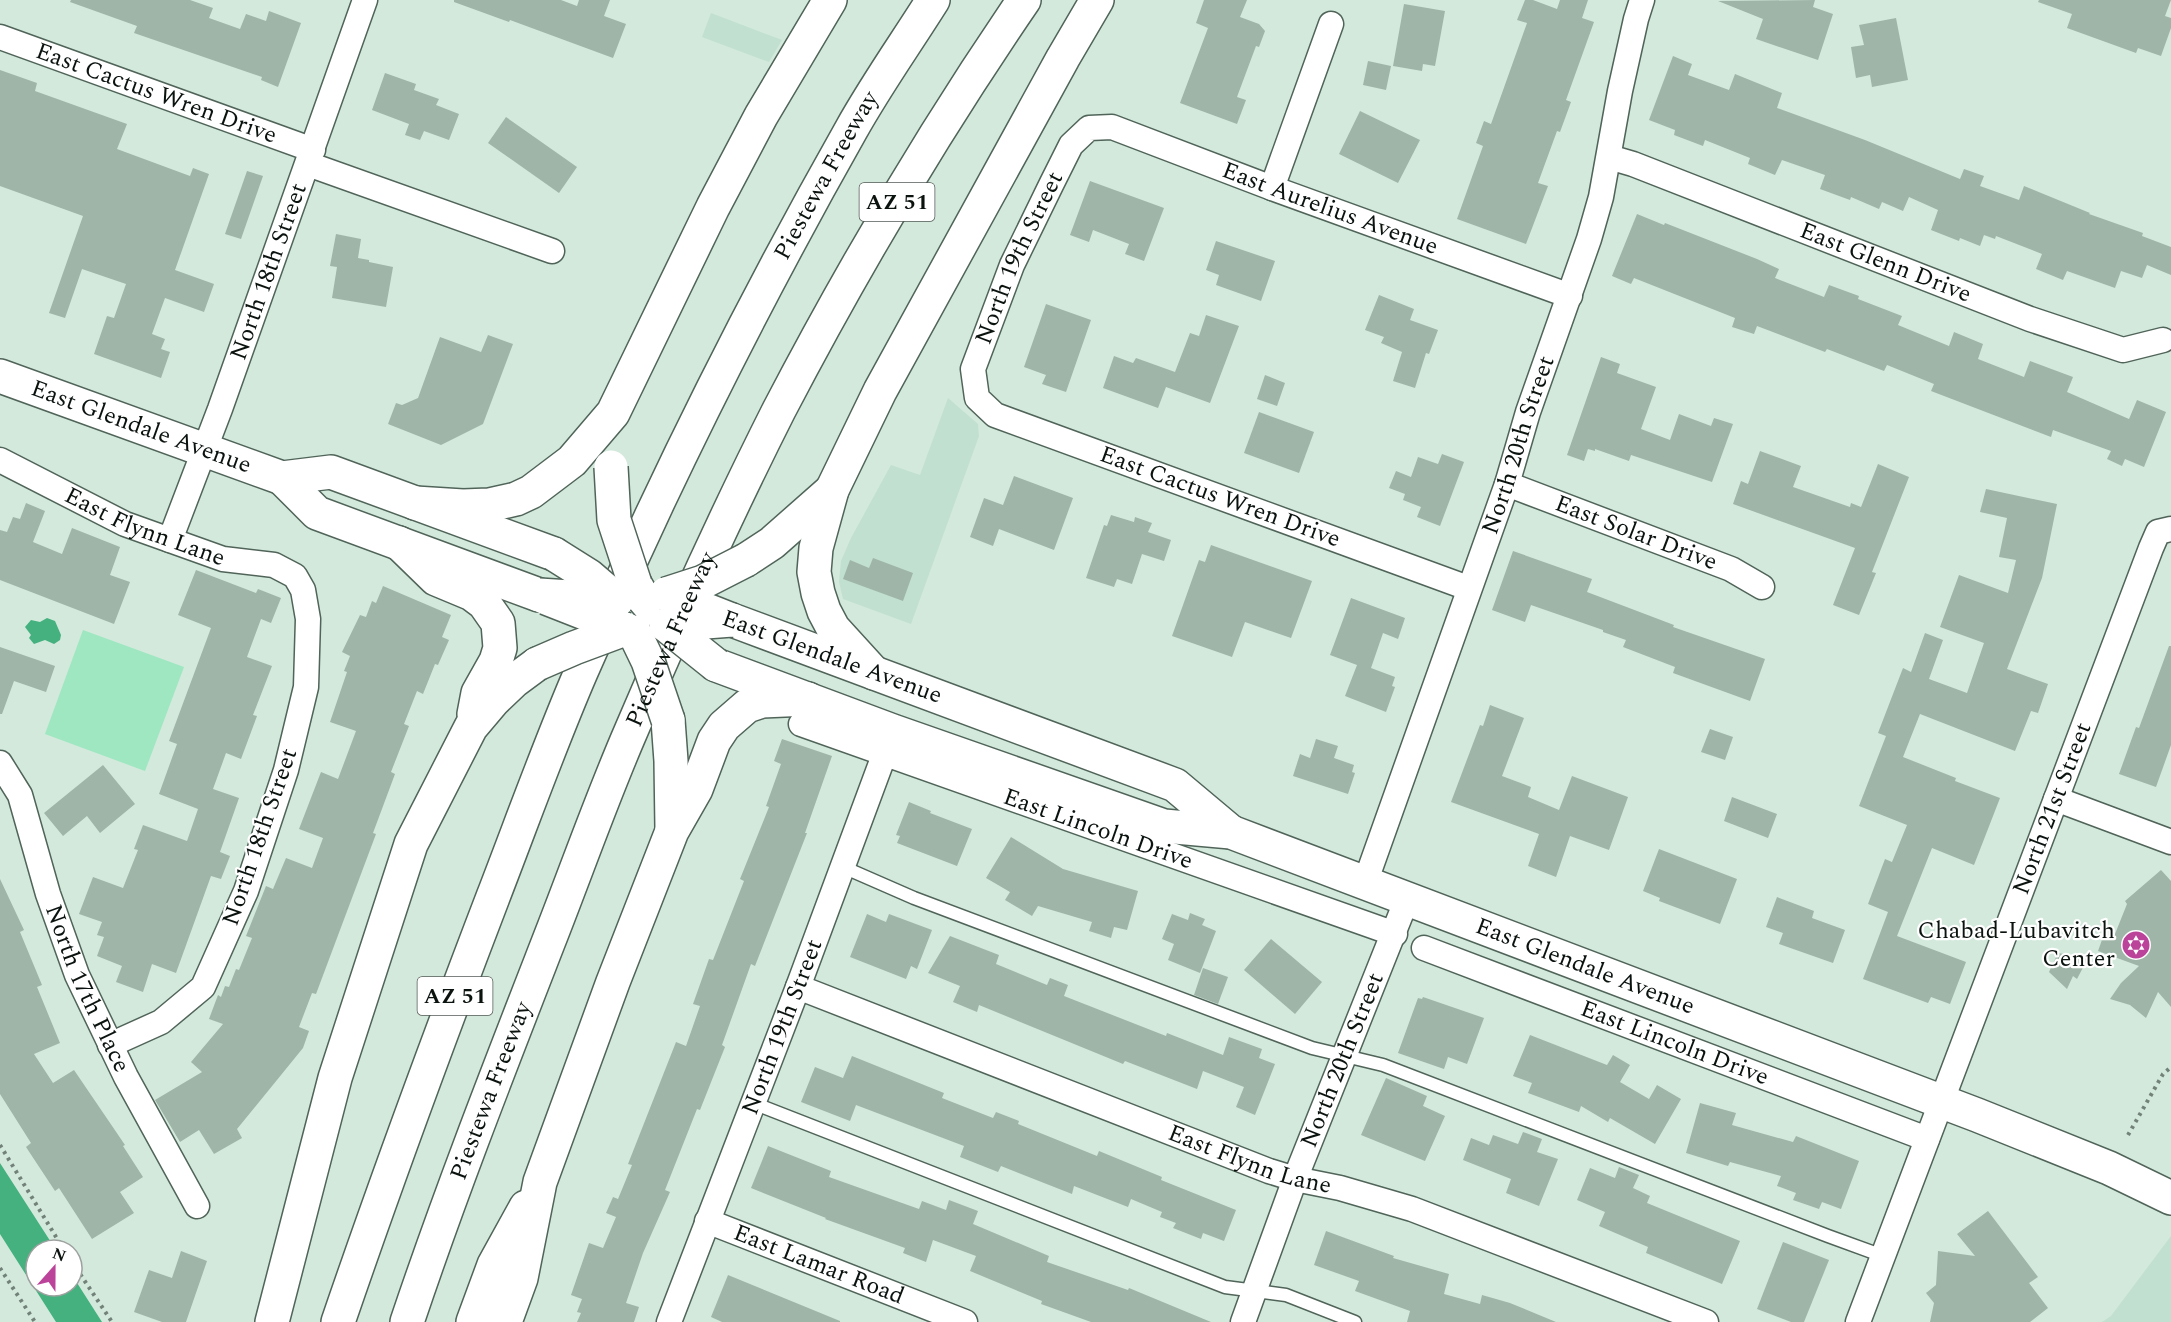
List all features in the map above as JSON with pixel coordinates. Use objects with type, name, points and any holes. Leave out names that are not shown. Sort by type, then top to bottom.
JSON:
[{"type":"main road","points":[[415,503],[489,505],[516,499],[531,492],[572,460],[613,413],[713,207],[761,116],[830,0]]},
{"type":"main road","name":"Piestewa Freeway","points":[[338,1322],[432,1057],[553,739],[600,630],[711,394],[792,238],[853,126],[933,0]]},
{"type":"main road","name":"Piestewa Freeway","points":[[407,1322],[484,1110],[630,733],[708,558],[780,410],[854,274],[934,139],[1024,0]]},
{"type":"main road","points":[[874,673],[833,628],[818,593],[814,572],[816,548],[832,490],[880,391],[1097,0]]},
{"type":"main road","name":"East Glendale Avenue","points":[[0,376],[282,478],[317,513],[539,595],[640,611],[732,620],[1175,785],[1231,832]]},
{"type":"main road","points":[[613,413],[611,467],[614,520],[640,611],[648,661],[668,720],[672,831]]},
{"type":"main road","name":"East Glendale Avenue","points":[[282,478],[330,472],[554,554],[716,665],[804,712],[889,742],[1164,826],[1231,832],[1941,1102]]},
{"type":"main road","points":[[272,1322],[335,1078],[411,844],[471,727],[493,701],[537,664],[746,560],[772,543],[832,490]]},
{"type":"main road","points":[[399,543],[436,579],[472,594],[484,603],[498,623],[500,648],[478,693],[471,727]]},
{"type":"main road","points":[[505,1322],[521,1278],[540,1182],[613,982],[672,831],[696,789],[714,741],[724,726],[739,712],[762,701],[804,712]]},
{"type":"main road","points":[[1941,1102],[2109,1168],[2171,1198]]},
{"type":"main road","points":[[473,1322],[494,1265],[540,1182]]},
{"type":"street","name":"North 18th Street","points":[[170,540],[365,0]]},
{"type":"street","name":"North 20th Street","points":[[1365,883],[1468,588],[1507,484],[1528,412],[1570,296],[1601,197],[1621,84],[1635,19],[1642,0]]},
{"type":"street","points":[[1272,188],[1330,24]]},
{"type":"street","name":"East Cactus Wren Drive","points":[[0,37],[552,251]]},
{"type":"street","name":"East Aurelius Avenue","points":[[1089,128],[1112,127],[1272,188],[1570,296]]},
{"type":"street","name":"North 19th Street","points":[[977,398],[973,369],[1012,265],[1071,145],[1089,128]]},
{"type":"street","name":"East Glenn Drive","points":[[1609,157],[1633,164],[2030,318],[2123,350],[2163,340]]},
{"type":"street","name":"East Cactus Wren Drive","points":[[977,398],[995,415],[1468,588]]},
{"type":"street","name":"East Flynn Lane","points":[[0,460],[125,524],[223,559],[274,565],[295,576]]},
{"type":"street","name":"East Solar Drive","points":[[1507,484],[1731,569],[1762,587]]},
{"type":"street","name":"North 21st Street","points":[[1858,1322],[2056,799],[2165,530]]},
{"type":"street","name":"North 18th Street","points":[[110,1045],[160,1022],[203,987],[246,891],[286,770],[306,687],[308,619],[303,590],[295,576]]},
{"type":"street","name":"North 19th Street","points":[[669,1322],[798,987],[889,742]]},
{"type":"street","name":"East Lincoln Drive","points":[[889,742],[1395,934]]},
{"type":"street","name":"North 17th Place","points":[[0,763],[20,795],[48,894],[77,975],[110,1045],[197,1206]]},
{"type":"street","points":[[2056,799],[2171,842]]},
{"type":"street","name":"North 20th Street","points":[[1243,1322],[1295,1179],[1344,1054],[1395,934],[1407,899]]},
{"type":"street","name":"East Lincoln Drive","points":[[1424,948],[1927,1139]]},
{"type":"street","name":"East Flynn Lane","points":[[798,987],[1295,1179],[1340,1188],[1412,1209],[1706,1322]]},
{"type":"street","name":"East Lamar Road","points":[[707,1221],[965,1322]]},
{"type":"lane","points":[[843,867],[947,910],[1290,1040],[1312,1048],[1383,1065],[1883,1256]]},
{"type":"lane","points":[[753,1103],[1225,1287],[1286,1295],[1355,1322]]},
{"type":"path","points":[[2128,1135],[2163,1074],[2171,1067]]},
{"type":"path","points":[[0,1144],[57,1238]]},
{"type":"path","points":[[0,1268],[35,1322]]},
{"type":"path","points":[[84,1280],[112,1322]]},
{"type":"shaded area","points":[[711,13],[782,40],[769,62],[702,37]]},
{"type":"shaded area","points":[[948,398],[978,424],[979,436],[911,624],[843,599],[839,582],[841,561],[891,465],[920,475]]},
{"type":"shaded area","points":[[47,618],[55,621],[61,635],[60,640],[54,644],[45,640],[34,644],[25,627],[31,620],[40,622]]},
{"type":"shaded area","points":[[83,630],[184,667],[145,771],[45,734]]},
{"type":"shaded area","points":[[0,1163],[48,1238],[24,1238],[24,1272],[0,1234]]},
{"type":"shaded area","points":[[2171,1236],[2171,1322],[2102,1322],[2111,1316]]},
{"type":"shaded area","points":[[84,1294],[102,1322],[56,1322],[41,1298],[84,1298]]},
{"type":"building","points":[[71,0],[190,0],[213,8],[209,18],[240,29],[246,14],[266,21],[269,11],[301,23],[278,87],[261,80],[262,77],[134,33],[137,26],[70,2]]},
{"type":"building","points":[[454,0],[561,0],[577,6],[579,0],[610,0],[604,16],[626,24],[613,58],[454,2]]},
{"type":"building","points":[[1204,0],[1247,0],[1240,17],[1259,24],[1265,31],[1259,47],[1256,46],[1237,97],[1246,100],[1237,124],[1180,103],[1208,28],[1196,23]]},
{"type":"building","points":[[1525,0],[1533,0],[1557,9],[1560,0],[1588,0],[1582,18],[1594,22],[1566,100],[1571,102],[1560,132],[1557,131],[1538,183],[1548,186],[1526,244],[1457,219],[1483,146],[1476,143],[1484,121],[1491,124],[1527,23],[1517,20]]},
{"type":"building","points":[[1815,0],[1813,7],[1833,14],[1818,60],[1756,39],[1763,19],[1718,1]]},
{"type":"building","points":[[2039,0],[2171,0],[2165,16],[2171,18],[2171,28],[2161,56],[2138,48],[2136,53],[2067,28],[2072,14],[2038,2]]},
{"type":"building","points":[[1404,4],[1445,11],[1435,66],[1423,64],[1422,71],[1393,66]]},
{"type":"building","points":[[1896,18],[1908,80],[1872,87],[1870,75],[1856,78],[1851,47],[1864,45],[1859,25]]},
{"type":"building","points":[[1673,56],[1692,64],[1688,75],[1729,90],[1735,74],[1782,93],[1777,108],[1865,140],[1960,179],[1964,169],[1984,176],[1980,186],[2019,200],[2024,186],[2089,214],[2143,233],[2142,236],[2171,247],[2171,275],[2147,265],[2142,278],[2121,271],[2115,288],[2067,271],[2063,280],[2036,269],[2042,254],[1996,236],[1995,239],[1984,235],[1980,246],[1931,230],[1938,210],[1909,197],[1903,211],[1882,202],[1879,209],[1851,197],[1850,200],[1820,189],[1825,175],[1782,160],[1775,175],[1748,164],[1750,158],[1705,140],[1703,146],[1674,135],[1675,130],[1649,120]]},
{"type":"building","points":[[1368,61],[1391,66],[1386,90],[1363,85]]},
{"type":"building","points":[[0,70],[37,83],[35,91],[127,124],[117,149],[190,176],[193,168],[209,174],[175,270],[214,284],[204,312],[165,298],[152,334],[165,339],[161,349],[170,352],[161,378],[94,354],[107,316],[114,318],[126,284],[82,269],[65,318],[49,313],[83,216],[0,186]]},
{"type":"building","points":[[385,73],[416,84],[414,90],[439,99],[436,105],[459,114],[449,140],[424,131],[420,140],[405,135],[409,124],[372,110]]},
{"type":"building","points":[[1360,111],[1420,140],[1398,183],[1339,154]]},
{"type":"building","points":[[506,117],[577,167],[559,193],[488,143]]},
{"type":"building","points":[[247,171],[263,176],[241,239],[225,234]]},
{"type":"building","points":[[1090,181],[1164,208],[1144,261],[1125,254],[1129,244],[1093,230],[1089,242],[1070,235]]},
{"type":"building","points":[[1637,214],[1757,259],[1779,269],[1775,278],[1824,297],[1829,285],[1859,296],[1858,299],[1902,316],[1898,325],[1949,346],[1954,332],[1983,344],[1978,359],[2024,377],[2030,361],[2073,377],[2067,392],[2129,419],[2137,400],[2166,412],[2144,467],[2125,459],[2122,466],[2107,459],[2111,451],[2053,430],[2051,437],[1931,391],[1934,384],[1887,365],[1884,371],[1757,326],[1754,334],[1732,327],[1735,318],[1634,278],[1631,284],[1612,276]]},
{"type":"building","points":[[336,234],[361,239],[358,258],[393,267],[386,307],[332,298],[337,267],[330,266]]},
{"type":"building","points":[[1216,241],[1275,261],[1261,301],[1216,285],[1219,275],[1206,270]]},
{"type":"building","points":[[1379,295],[1414,309],[1410,320],[1438,330],[1429,354],[1426,353],[1415,388],[1393,381],[1402,352],[1381,343],[1384,337],[1365,330]]},
{"type":"building","points":[[1046,304],[1091,320],[1066,392],[1042,384],[1046,375],[1024,367]]},
{"type":"building","points":[[1206,315],[1239,326],[1210,403],[1166,387],[1158,408],[1103,388],[1114,356],[1133,363],[1136,358],[1175,372],[1190,333],[1199,336]]},
{"type":"building","points":[[488,335],[513,344],[483,424],[441,445],[388,424],[396,403],[402,405],[418,398],[440,337],[481,352]]},
{"type":"building","points":[[1601,357],[1620,364],[1617,373],[1656,387],[1641,429],[1670,440],[1679,414],[1711,426],[1714,418],[1733,424],[1712,482],[1631,455],[1629,461],[1595,449],[1595,451],[1588,449],[1584,461],[1567,455]]},
{"type":"building","points":[[1265,375],[1285,383],[1277,406],[1257,399]]},
{"type":"building","points":[[1259,412],[1314,432],[1299,473],[1244,453]]},
{"type":"building","points":[[1760,451],[1801,466],[1793,487],[1850,507],[1851,503],[1861,507],[1878,464],[1909,477],[1872,572],[1876,573],[1859,615],[1833,605],[1855,548],[1733,504],[1741,481],[1748,484]]},
{"type":"building","points":[[1442,454],[1464,462],[1440,526],[1417,517],[1421,507],[1403,500],[1405,494],[1389,488],[1396,471],[1411,477],[1418,457],[1438,464]]},
{"type":"building","points":[[1014,476],[1073,498],[1054,550],[999,529],[993,546],[970,537],[984,498],[1003,505]]},
{"type":"building","points":[[1986,489],[2057,504],[2042,578],[2007,669],[2048,684],[2038,713],[2031,711],[2015,751],[1920,714],[1903,757],[1956,778],[1955,781],[2000,798],[1974,865],[1932,848],[1897,936],[1966,962],[1950,1004],[1931,997],[1928,1003],[1863,979],[1888,912],[1868,904],[1885,859],[1892,862],[1907,825],[1859,806],[1886,736],[1878,733],[1903,668],[1911,672],[1925,633],[1943,640],[1929,679],[1967,693],[1984,643],[1940,627],[1959,575],[2008,593],[2016,560],[1999,557],[2007,518],[1980,512]]},
{"type":"building","points":[[26,503],[45,511],[33,542],[62,554],[72,528],[120,547],[110,575],[130,582],[114,624],[0,580],[0,530],[7,532],[13,517],[20,519]]},
{"type":"building","points":[[1111,515],[1134,522],[1135,517],[1152,523],[1148,532],[1171,540],[1164,561],[1142,554],[1132,584],[1117,579],[1114,587],[1086,578],[1104,525],[1107,526]]},
{"type":"building","points":[[1211,545],[1312,581],[1291,638],[1245,622],[1232,657],[1172,636],[1199,560],[1205,562]]},
{"type":"building","points":[[1513,551],[1592,579],[1587,592],[1674,625],[1673,627],[1765,659],[1750,701],[1673,673],[1675,667],[1623,647],[1626,640],[1603,632],[1603,630],[1531,605],[1525,622],[1492,610]]},
{"type":"building","points":[[873,558],[913,573],[903,601],[843,579],[850,560],[869,568]]},
{"type":"building","points":[[196,570],[256,593],[258,589],[281,598],[271,623],[261,619],[247,657],[272,666],[253,715],[257,716],[241,759],[226,753],[213,789],[239,798],[220,852],[230,856],[221,879],[211,876],[176,973],[152,964],[143,992],[116,982],[122,966],[97,956],[104,937],[97,935],[102,922],[79,914],[93,877],[123,888],[138,850],[134,849],[143,825],[187,841],[198,809],[159,794],[177,744],[169,741],[211,628],[178,615]]},
{"type":"building","points":[[383,586],[451,615],[442,637],[449,640],[438,665],[435,664],[423,694],[417,691],[404,724],[409,726],[391,772],[395,774],[373,833],[376,834],[316,994],[312,993],[299,1027],[309,1031],[303,1048],[237,1129],[242,1138],[214,1154],[199,1130],[180,1142],[155,1100],[202,1072],[191,1062],[223,1024],[209,1019],[218,995],[221,997],[225,986],[229,987],[236,969],[239,970],[252,938],[246,936],[266,886],[273,889],[286,858],[312,868],[323,838],[299,829],[321,772],[338,779],[356,731],[330,722],[350,656],[342,652],[360,615],[366,617],[372,601],[376,603]]},
{"type":"building","points":[[1351,598],[1405,618],[1398,639],[1383,633],[1371,668],[1395,677],[1392,686],[1395,687],[1386,712],[1345,696],[1357,665],[1330,655]]},
{"type":"building","points":[[2169,646],[2171,646],[2171,745],[2156,787],[2119,774],[2136,727],[2139,728]]},
{"type":"building","points":[[0,647],[55,666],[46,692],[14,681],[2,714],[0,714]]},
{"type":"building","points":[[1490,705],[1524,718],[1502,776],[1531,787],[1528,797],[1559,810],[1572,776],[1628,797],[1609,850],[1570,836],[1556,877],[1528,866],[1539,834],[1451,802],[1480,725],[1483,726]]},
{"type":"building","points":[[1710,729],[1733,737],[1725,760],[1701,752]]},
{"type":"building","points":[[782,739],[832,756],[805,833],[807,833],[755,966],[751,964],[722,1045],[725,1047],[700,1110],[697,1109],[665,1190],[670,1192],[643,1253],[626,1303],[639,1307],[634,1322],[577,1322],[581,1313],[577,1312],[582,1299],[571,1295],[589,1243],[603,1248],[616,1217],[606,1213],[613,1197],[618,1199],[632,1165],[628,1164],[676,1042],[686,1046],[700,1006],[693,1004],[709,959],[713,960],[744,881],[740,879],[769,807],[766,806],[781,764],[774,761]]},
{"type":"building","points":[[1316,739],[1338,746],[1334,758],[1354,765],[1352,772],[1355,773],[1348,794],[1293,776],[1300,754],[1310,758]]},
{"type":"building","points":[[103,765],[135,804],[100,833],[87,816],[63,836],[44,813]]},
{"type":"building","points":[[1732,797],[1777,814],[1768,838],[1724,821]]},
{"type":"building","points":[[909,802],[931,811],[930,813],[972,829],[957,866],[897,843],[900,836],[896,835]]},
{"type":"building","points":[[1011,837],[1063,869],[1138,891],[1127,930],[1114,927],[1111,938],[1089,931],[1092,922],[1038,906],[1032,916],[1005,900],[1010,892],[986,878]]},
{"type":"building","points":[[1659,849],[1737,879],[1720,924],[1659,901],[1660,898],[1643,891]]},
{"type":"building","name":"Chabad-Lubavitch Center","points":[[2161,870],[2171,881],[2171,1007],[2158,992],[2146,1018],[2130,1005],[2110,999],[2121,983],[2139,966],[2098,951],[2103,937],[2113,939],[2127,904],[2125,901]]},
{"type":"building","points":[[0,879],[24,930],[20,932],[42,985],[37,987],[60,1043],[34,1054],[53,1083],[74,1070],[125,1145],[123,1146],[143,1177],[120,1192],[134,1213],[92,1239],[59,1188],[55,1191],[26,1147],[31,1143],[0,1094]]},
{"type":"building","points":[[1777,897],[1814,911],[1812,918],[1845,930],[1833,963],[1779,944],[1783,933],[1766,927]]},
{"type":"building","points":[[1190,913],[1205,919],[1202,925],[1216,931],[1200,973],[1168,960],[1174,944],[1162,939],[1172,914],[1188,920]]},
{"type":"building","points":[[867,914],[886,922],[889,914],[932,930],[917,969],[911,966],[906,979],[850,957]]},
{"type":"building","points":[[950,936],[999,955],[996,964],[1047,985],[1050,978],[1068,985],[1064,996],[1166,1036],[1167,1033],[1223,1055],[1229,1037],[1262,1049],[1259,1058],[1275,1064],[1255,1115],[1236,1107],[1244,1087],[1203,1071],[1197,1089],[1125,1061],[1123,1064],[979,1005],[977,1012],[953,1002],[960,986],[928,973]]},
{"type":"building","points":[[1271,939],[1322,982],[1295,1014],[1244,970]]},
{"type":"building","points":[[2058,953],[2088,958],[2077,979],[2073,976],[2067,989],[2049,972]]},
{"type":"building","points":[[1203,968],[1228,977],[1218,1004],[1194,995]]},
{"type":"building","points":[[1423,997],[1484,1018],[1467,1064],[1448,1057],[1444,1069],[1398,1053],[1418,998]]},
{"type":"building","points":[[1530,1035],[1607,1065],[1613,1055],[1630,1065],[1620,1082],[1649,1099],[1657,1085],[1681,1099],[1655,1144],[1610,1118],[1608,1122],[1581,1106],[1579,1112],[1528,1093],[1532,1083],[1513,1076]]},
{"type":"building","points":[[852,1056],[944,1093],[942,1098],[993,1118],[996,1112],[1019,1121],[1018,1124],[1097,1156],[1099,1151],[1162,1177],[1161,1180],[1236,1210],[1224,1241],[1203,1233],[1201,1239],[1173,1228],[1176,1223],[1160,1217],[1162,1212],[1131,1199],[1128,1207],[1074,1186],[1072,1194],[1001,1166],[998,1172],[960,1157],[964,1146],[856,1105],[850,1121],[801,1102],[815,1067],[843,1078]]},
{"type":"building","points":[[1386,1078],[1427,1096],[1423,1106],[1445,1116],[1425,1161],[1361,1135]]},
{"type":"building","points":[[1700,1103],[1736,1113],[1732,1125],[1793,1142],[1796,1136],[1859,1161],[1841,1209],[1822,1202],[1819,1209],[1793,1200],[1796,1193],[1777,1186],[1781,1176],[1730,1162],[1728,1166],[1686,1153]]},
{"type":"building","points":[[1523,1132],[1542,1139],[1537,1152],[1558,1159],[1539,1206],[1506,1193],[1511,1179],[1463,1160],[1471,1138],[1489,1145],[1493,1135],[1518,1144]]},
{"type":"building","points":[[768,1146],[831,1171],[829,1177],[919,1209],[922,1201],[946,1210],[949,1200],[978,1211],[973,1224],[1049,1256],[1047,1262],[1128,1290],[1129,1288],[1211,1322],[1091,1322],[1041,1304],[1042,1301],[970,1271],[976,1256],[933,1240],[926,1262],[903,1253],[905,1248],[825,1219],[751,1188]]},
{"type":"building","points":[[1619,1167],[1639,1175],[1633,1188],[1650,1196],[1647,1203],[1740,1241],[1722,1284],[1646,1253],[1648,1247],[1599,1226],[1605,1212],[1577,1200],[1590,1168],[1615,1178]]},
{"type":"building","points":[[1988,1211],[2038,1277],[2029,1283],[2048,1308],[2030,1322],[1930,1322],[1934,1303],[1926,1293],[1936,1285],[1938,1251],[1975,1256],[1957,1234]]},
{"type":"building","points":[[1326,1231],[1394,1256],[1393,1258],[1449,1274],[1444,1294],[1480,1304],[1482,1295],[1510,1303],[1556,1322],[1407,1322],[1410,1311],[1355,1291],[1359,1281],[1314,1265]]},
{"type":"building","points":[[1783,1242],[1829,1260],[1804,1322],[1791,1322],[1757,1309]]},
{"type":"building","points":[[181,1251],[207,1261],[186,1322],[162,1322],[134,1312],[149,1270],[172,1278]]},
{"type":"building","points":[[728,1275],[840,1322],[722,1322],[711,1317]]},
{"type":"place","name":"Chabad-Lubavitch Center","points":[[2136,945]]}]
